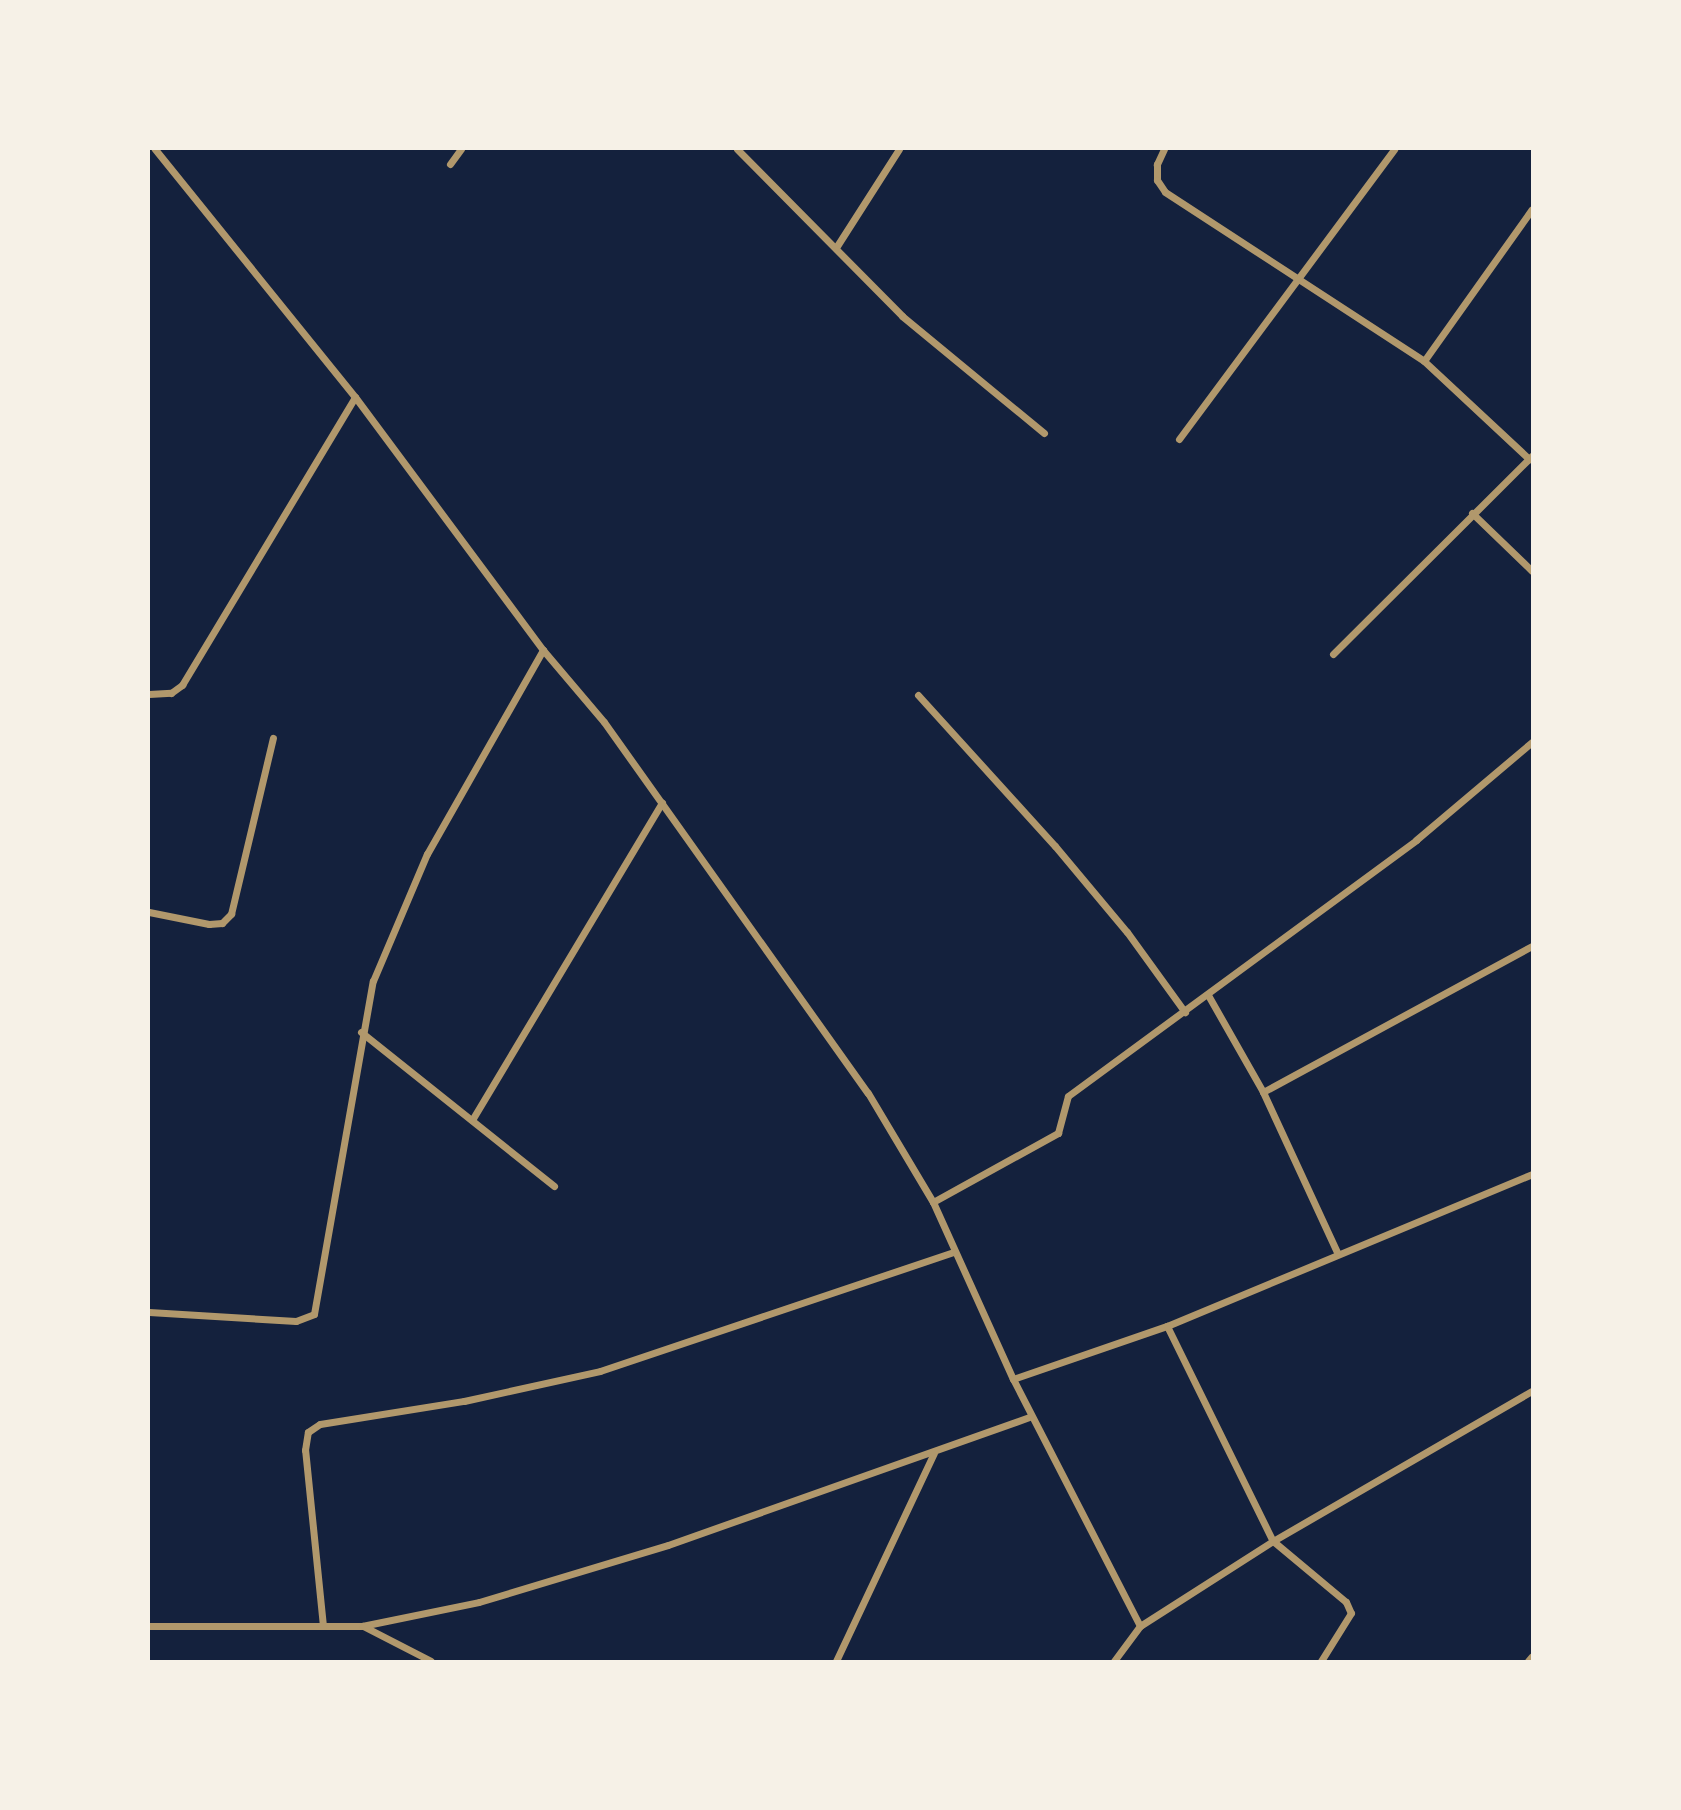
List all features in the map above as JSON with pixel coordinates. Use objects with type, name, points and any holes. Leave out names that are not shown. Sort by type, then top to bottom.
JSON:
[{"type":"street","points":[[450,164],[461,149]]},
{"type":"street","points":[[737,149],[837,246],[902,316],[1044,433]]},
{"type":"street","points":[[837,246],[899,149]]},
{"type":"street","points":[[1164,149],[1157,164],[1157,180],[1165,192],[1297,281],[1423,361],[1531,457],[1333,654]]},
{"type":"street","points":[[1179,439],[1394,149]]},
{"type":"street","points":[[151,150],[355,397],[542,650],[604,722],[860,1081],[933,1202],[1030,1417],[1140,1626]]},
{"type":"street","points":[[1423,361],[1532,209]]},
{"type":"street","points":[[149,694],[170,693],[182,684],[355,397]]},
{"type":"street","points":[[1472,513],[1532,571]]},
{"type":"street","points":[[149,1312],[296,1321],[314,1314],[361,1032],[388,937],[427,854],[542,650]]},
{"type":"street","points":[[918,695],[987,767],[1109,910],[1185,1012]]},
{"type":"street","points":[[149,912],[209,925],[222,923],[231,914],[273,738]]},
{"type":"street","points":[[933,1202],[1058,1133],[1068,1096],[1416,840],[1532,742]]},
{"type":"street","points":[[472,1120],[662,803]]},
{"type":"street","points":[[1262,1092],[1532,946]]},
{"type":"street","points":[[1208,995],[1262,1092],[1337,1252]]},
{"type":"street","points":[[361,1032],[554,1186]]},
{"type":"street","points":[[1013,1379],[1167,1326],[1337,1252],[1532,1174]]},
{"type":"street","points":[[323,1626],[305,1450],[308,1432],[320,1424],[491,1396],[600,1371],[954,1252]]},
{"type":"street","points":[[1167,1326],[1273,1541],[1346,1602],[1351,1613],[1321,1661]]},
{"type":"street","points":[[1114,1661],[1140,1626],[1273,1541],[1532,1391]]},
{"type":"street","points":[[149,1626],[362,1626],[479,1602],[668,1545],[1030,1417]]},
{"type":"street","points":[[836,1661],[934,1453]]},
{"type":"street","points":[[362,1626],[431,1661]]},
{"type":"street","points":[[1528,1661],[1532,1656]]}]
